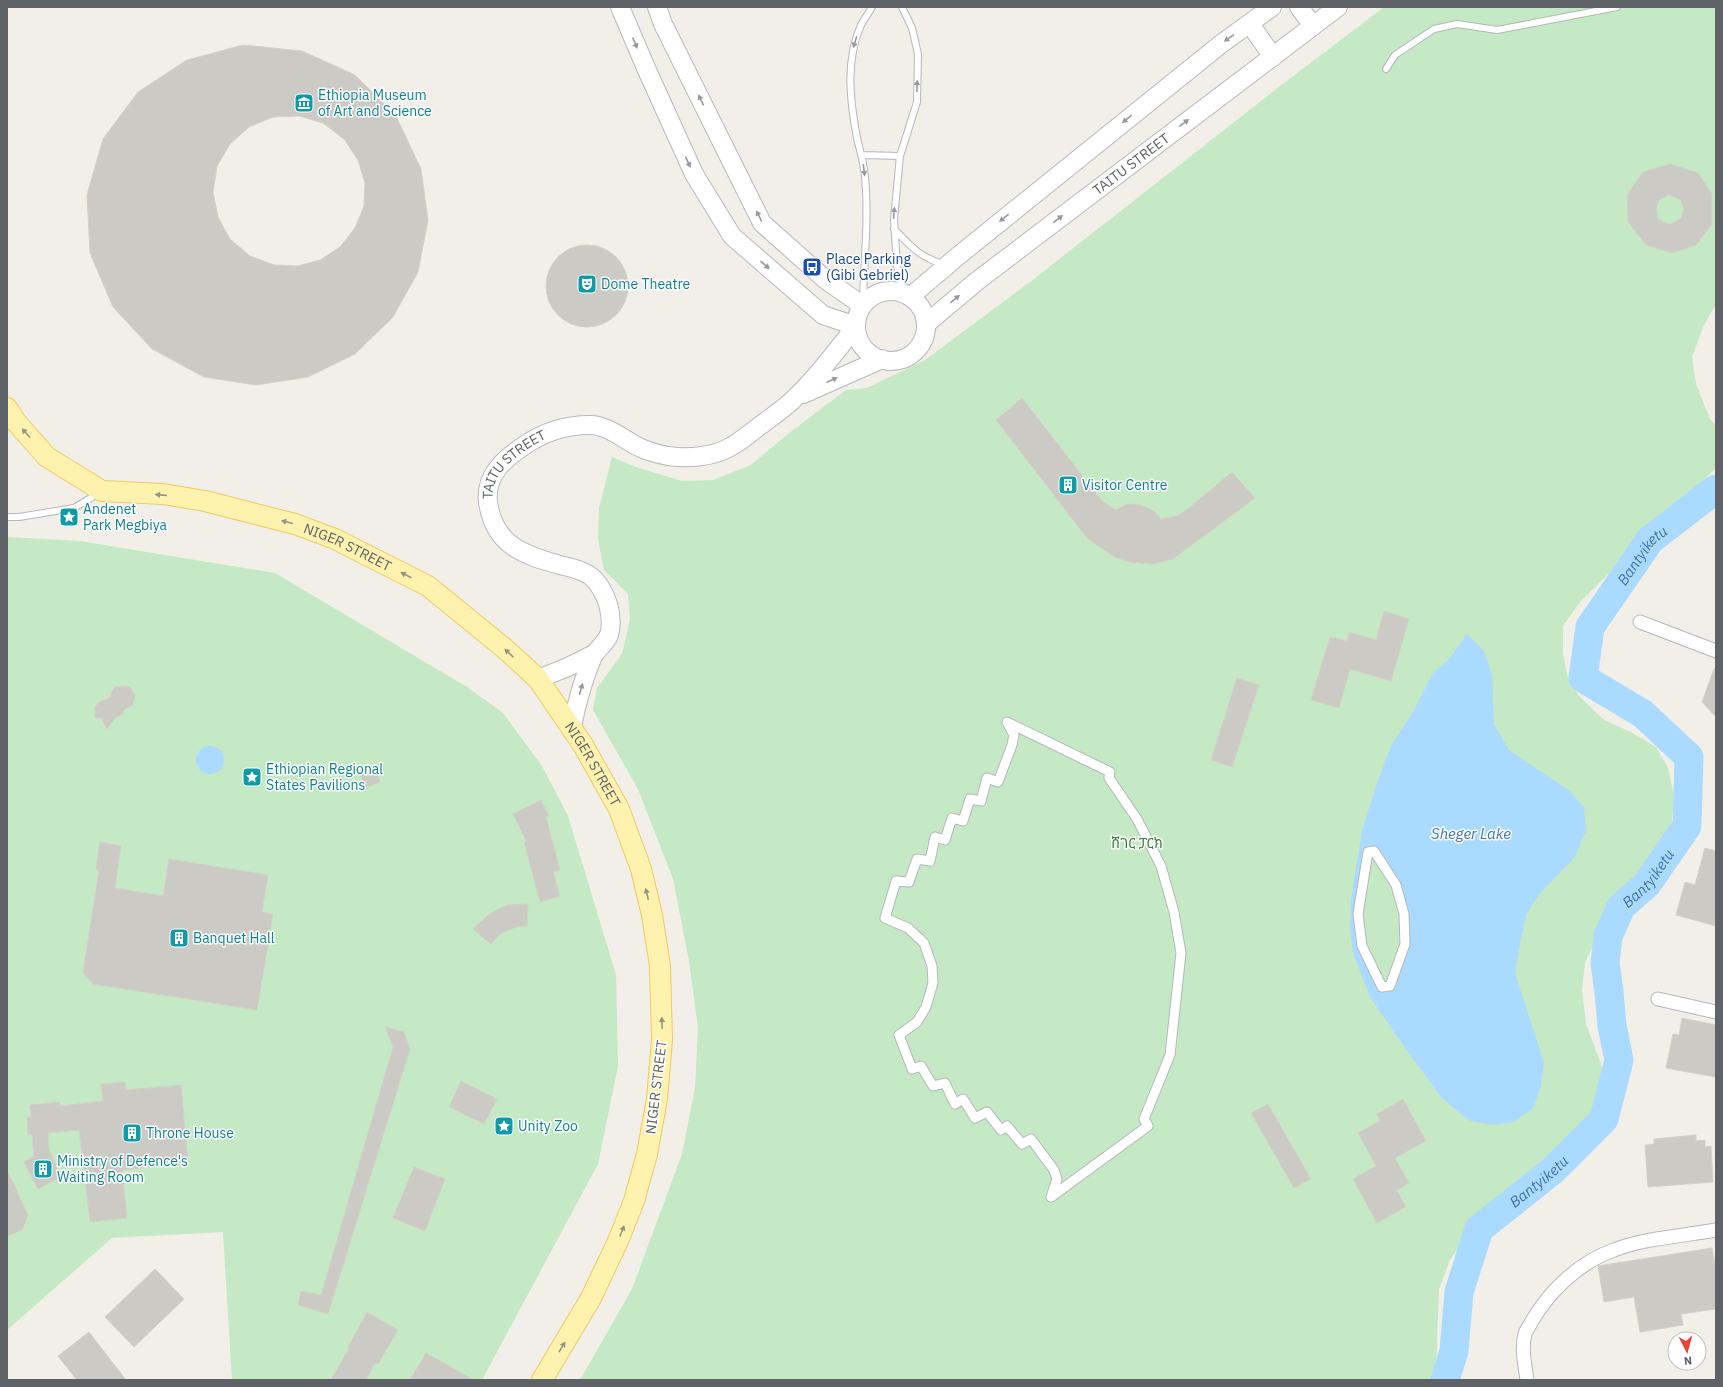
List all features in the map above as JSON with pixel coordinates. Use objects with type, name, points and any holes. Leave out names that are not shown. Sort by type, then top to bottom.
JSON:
[{"type":"main road","points":[[620,7],[694,174],[732,236],[823,315],[856,326]]},
{"type":"main road","points":[[657,7],[663,24],[762,223],[826,280],[862,305]]},
{"type":"main road","points":[[907,295],[946,266],[1221,44],[1272,7]]},
{"type":"main road","points":[[1299,7],[1313,26]]},
{"type":"main road","name":"TAITU STREET","points":[[926,324],[977,281],[1338,7]]},
{"type":"main road","points":[[1250,24],[1273,57]]},
{"type":"main road","points":[[892,291],[907,295],[919,305],[924,314],[926,324],[921,343],[914,352],[904,358],[893,360],[882,359],[872,355],[863,347],[858,337],[856,326],[862,305],[871,297],[881,292],[892,291]]},
{"type":"main road","points":[[797,396],[856,326]]},
{"type":"main road","points":[[797,396],[882,359]]},
{"type":"main road","name":"TAITU STREET","points":[[572,726],[581,686],[594,654],[609,634],[610,618],[608,604],[601,589],[589,575],[569,567],[528,555],[511,546],[500,535],[490,517],[487,496],[491,478],[497,467],[506,458],[542,434],[576,425],[594,425],[624,438],[638,447],[671,456],[692,457],[712,454],[732,447],[797,396]]},
{"type":"main road","name":"NIGER STREET","points":[[7,408],[16,422],[47,457],[102,491],[163,494],[205,501],[295,524],[335,539],[428,586],[504,648],[538,679],[572,726],[619,809],[641,870],[652,915],[660,966],[662,1040],[657,1099],[647,1154],[634,1200],[618,1241],[591,1298],[542,1380]]},
{"type":"main road","points":[[538,679],[568,667],[594,654]]},
{"type":"street","points":[[1640,622],[1716,651]]},
{"type":"street","points":[[1006,722],[1110,772],[1109,778],[1137,819],[1161,866],[1174,912],[1181,953],[1170,1055],[1144,1119],[1148,1126],[1051,1197],[1057,1179],[1054,1170],[1031,1140],[1022,1144],[1007,1126],[1001,1130],[987,1112],[975,1118],[964,1099],[955,1104],[945,1083],[933,1086],[921,1066],[912,1069],[899,1035],[917,1022],[926,1007],[933,983],[932,966],[924,943],[908,928],[885,918],[896,881],[909,882],[917,859],[930,861],[935,837],[946,840],[952,818],[963,821],[970,799],[981,801],[988,778],[998,782],[1012,745],[1014,735],[1006,722]]},
{"type":"street","points":[[1374,851],[1396,885],[1404,914],[1405,944],[1390,986],[1382,987],[1362,946],[1359,920],[1361,889],[1368,852],[1374,851]]},
{"type":"street","points":[[1658,999],[1716,1012]]},
{"type":"street","points":[[1527,1380],[1523,1355],[1525,1334],[1538,1311],[1556,1289],[1577,1269],[1613,1250],[1639,1243],[1716,1230]]},
{"type":"lane","points":[[862,305],[866,209],[862,155],[851,103],[850,62],[861,24],[872,7]]},
{"type":"lane","points":[[902,7],[912,28],[918,54],[917,102],[900,156],[894,219],[897,266],[907,295]]},
{"type":"lane","points":[[1386,69],[1395,55],[1434,29],[1457,24],[1497,30],[1617,7]]},
{"type":"lane","points":[[862,155],[900,156]]},
{"type":"lane","points":[[894,229],[911,248],[927,259],[946,266]]},
{"type":"lane","points":[[7,517],[19,517],[74,508],[102,491]]},
{"type":"green space","name":"ሸገር ፓርክ","points":[[1384,7],[1716,7],[1716,304],[1703,327],[1692,357],[1696,384],[1710,419],[1716,425],[1716,468],[1580,602],[1563,626],[1563,653],[1567,675],[1578,695],[1604,720],[1631,732],[1656,747],[1668,768],[1674,796],[1672,821],[1662,842],[1606,916],[1585,963],[1582,990],[1586,1024],[1602,1067],[1602,1092],[1595,1119],[1576,1148],[1503,1197],[1464,1240],[1450,1260],[1439,1289],[1436,1369],[1431,1380],[580,1380],[632,1289],[682,1154],[695,1088],[698,1028],[689,961],[673,879],[638,789],[593,710],[597,688],[622,654],[630,620],[628,594],[604,570],[598,539],[599,508],[612,457],[636,467],[682,481],[713,480],[751,465],[788,434],[846,390],[867,388],[925,360],[1030,282],[1284,83]]},
{"type":"green space","points":[[7,537],[80,541],[275,573],[467,687],[503,713],[542,766],[568,816],[616,975],[618,1066],[598,1164],[482,1380],[232,1380],[223,1232],[112,1238],[7,1330]]},
{"type":"water","name":"Sheger Lake","points":[[1467,634],[1484,651],[1492,675],[1494,724],[1509,750],[1571,792],[1584,808],[1586,831],[1574,858],[1540,893],[1526,915],[1515,973],[1544,1063],[1541,1086],[1533,1108],[1514,1122],[1492,1125],[1468,1120],[1441,1097],[1398,1038],[1370,997],[1353,953],[1350,928],[1351,900],[1362,831],[1378,780],[1392,744],[1413,712],[1433,673],[1451,657]],"holes":[[[1374,851],[1396,885],[1405,944],[1390,986],[1382,987],[1362,946],[1361,889],[1368,853]]]},
{"type":"water","points":[[210,746],[220,750],[224,760],[220,770],[210,774],[200,770],[196,760],[200,750]]},
{"type":"building","points":[[243,45],[302,51],[355,75],[396,116],[421,169],[428,220],[418,272],[393,317],[355,354],[308,377],[256,385],[204,377],[152,349],[113,307],[90,253],[87,195],[103,139],[138,92],[187,60]],"holes":[[[299,116],[323,123],[344,139],[358,160],[365,183],[364,206],[355,228],[340,247],[320,260],[298,266],[274,265],[250,256],[230,239],[218,217],[213,192],[217,166],[230,144],[249,127],[273,117]]]},
{"type":"building","points":[[1670,164],[1698,173],[1712,194],[1712,224],[1696,245],[1672,253],[1646,245],[1628,222],[1627,195],[1643,172]],"holes":[[[1668,195],[1681,201],[1684,209],[1681,218],[1674,223],[1665,223],[1658,218],[1656,209],[1659,200]]]},
{"type":"building","name":"Dome Theatre","points":[[587,245],[603,248],[616,257],[625,270],[628,286],[625,302],[616,315],[603,324],[587,327],[571,324],[558,315],[549,302],[546,286],[549,270],[558,257],[571,248]]},
{"type":"building","name":"Visitor Centre","points":[[1022,398],[1102,501],[1116,510],[1127,504],[1141,505],[1153,510],[1161,519],[1177,516],[1189,508],[1232,472],[1255,498],[1173,559],[1153,564],[1130,562],[1116,558],[1087,538],[996,420]]},
{"type":"building","points":[[1384,611],[1409,619],[1391,681],[1350,669],[1339,708],[1311,700],[1330,637],[1347,641],[1349,632],[1376,640]]},
{"type":"building","points":[[1714,669],[1716,669],[1716,717],[1702,702]]},
{"type":"building","points":[[1237,678],[1259,685],[1232,767],[1211,760]]},
{"type":"building","points":[[115,687],[130,687],[135,695],[133,705],[125,709],[121,716],[116,717],[107,729],[101,718],[95,718],[95,707],[98,703],[111,697],[111,692]]},
{"type":"building","points":[[376,769],[380,782],[365,788],[360,774]]},
{"type":"building","points":[[541,800],[549,816],[546,817],[560,870],[553,872],[560,896],[540,902],[524,842],[526,841],[513,814]]},
{"type":"building","name":"Banquet Hall","points":[[100,842],[121,846],[115,888],[163,896],[169,859],[268,875],[262,912],[273,914],[257,1010],[93,984],[83,972],[99,870],[96,869]]},
{"type":"building","points":[[1705,848],[1716,851],[1716,926],[1676,915],[1685,882],[1695,885]]},
{"type":"building","points":[[528,904],[527,926],[516,927],[502,933],[491,944],[473,929],[488,915],[498,909],[508,905]]},
{"type":"building","points":[[1682,1018],[1716,1025],[1716,1077],[1666,1068],[1673,1034],[1679,1035]]},
{"type":"building","points":[[385,1027],[404,1032],[410,1049],[328,1314],[298,1305],[301,1291],[321,1295],[393,1047]]},
{"type":"building","points":[[461,1081],[497,1099],[484,1124],[449,1107]]},
{"type":"building","name":"Throne House","points":[[125,1082],[126,1090],[181,1085],[188,1163],[122,1170],[127,1218],[90,1222],[79,1130],[48,1133],[49,1149],[61,1177],[38,1189],[24,1162],[34,1156],[32,1134],[28,1135],[27,1118],[31,1117],[30,1105],[59,1102],[60,1106],[103,1101],[101,1084]]},
{"type":"building","points":[[1403,1099],[1426,1141],[1395,1158],[1409,1183],[1397,1190],[1406,1207],[1377,1223],[1353,1179],[1376,1166],[1358,1133],[1380,1121],[1377,1114]]},
{"type":"building","points":[[1268,1104],[1311,1179],[1294,1188],[1251,1113]]},
{"type":"building","points":[[1696,1135],[1696,1141],[1705,1140],[1705,1147],[1711,1146],[1713,1182],[1648,1187],[1645,1145],[1654,1144],[1654,1139]]},
{"type":"building","points":[[414,1167],[445,1179],[425,1231],[393,1218]]},
{"type":"building","points":[[7,1170],[28,1215],[22,1230],[7,1236]]},
{"type":"building","points":[[1712,1248],[1716,1270],[1716,1309],[1681,1314],[1683,1325],[1640,1332],[1634,1297],[1604,1302],[1598,1266]]},
{"type":"building","points":[[155,1269],[184,1299],[134,1347],[105,1317]]},
{"type":"building","points":[[367,1312],[398,1330],[378,1364],[375,1363],[366,1380],[331,1380],[349,1348],[348,1347]]},
{"type":"building","points":[[89,1332],[126,1380],[77,1380],[58,1356]]},
{"type":"building","points":[[426,1353],[474,1380],[410,1380]]},
{"type":"waterway","name":"Bantyiketu","points":[[1445,1380],[1454,1351],[1459,1292],[1479,1229],[1552,1171],[1604,1119],[1619,1060],[1612,1026],[1605,963],[1608,936],[1621,907],[1647,884],[1687,826],[1689,757],[1643,714],[1583,678],[1590,627],[1650,540],[1716,489]]},
{"type":"place","name":"Ethiopia Museum of Art and Science","points":[[304,103]]},
{"type":"place","name":"Place Parking (Gibi Gebriel)","points":[[812,267]]},
{"type":"place","name":"Dome Theatre","points":[[587,284]]},
{"type":"place","name":"Visitor Centre","points":[[1068,485]]},
{"type":"place","name":"Andenet Park Megbiya","points":[[69,517]]},
{"type":"place","name":"Ethiopian Regional States Pavilions","points":[[252,777]]},
{"type":"place","name":"Banquet Hall","points":[[179,938]]},
{"type":"place","name":"Unity Zoo","points":[[504,1126]]},
{"type":"place","name":"Throne House","points":[[132,1133]]},
{"type":"place","name":"Ministry of Defence's Waiting Room","points":[[43,1169]]}]
